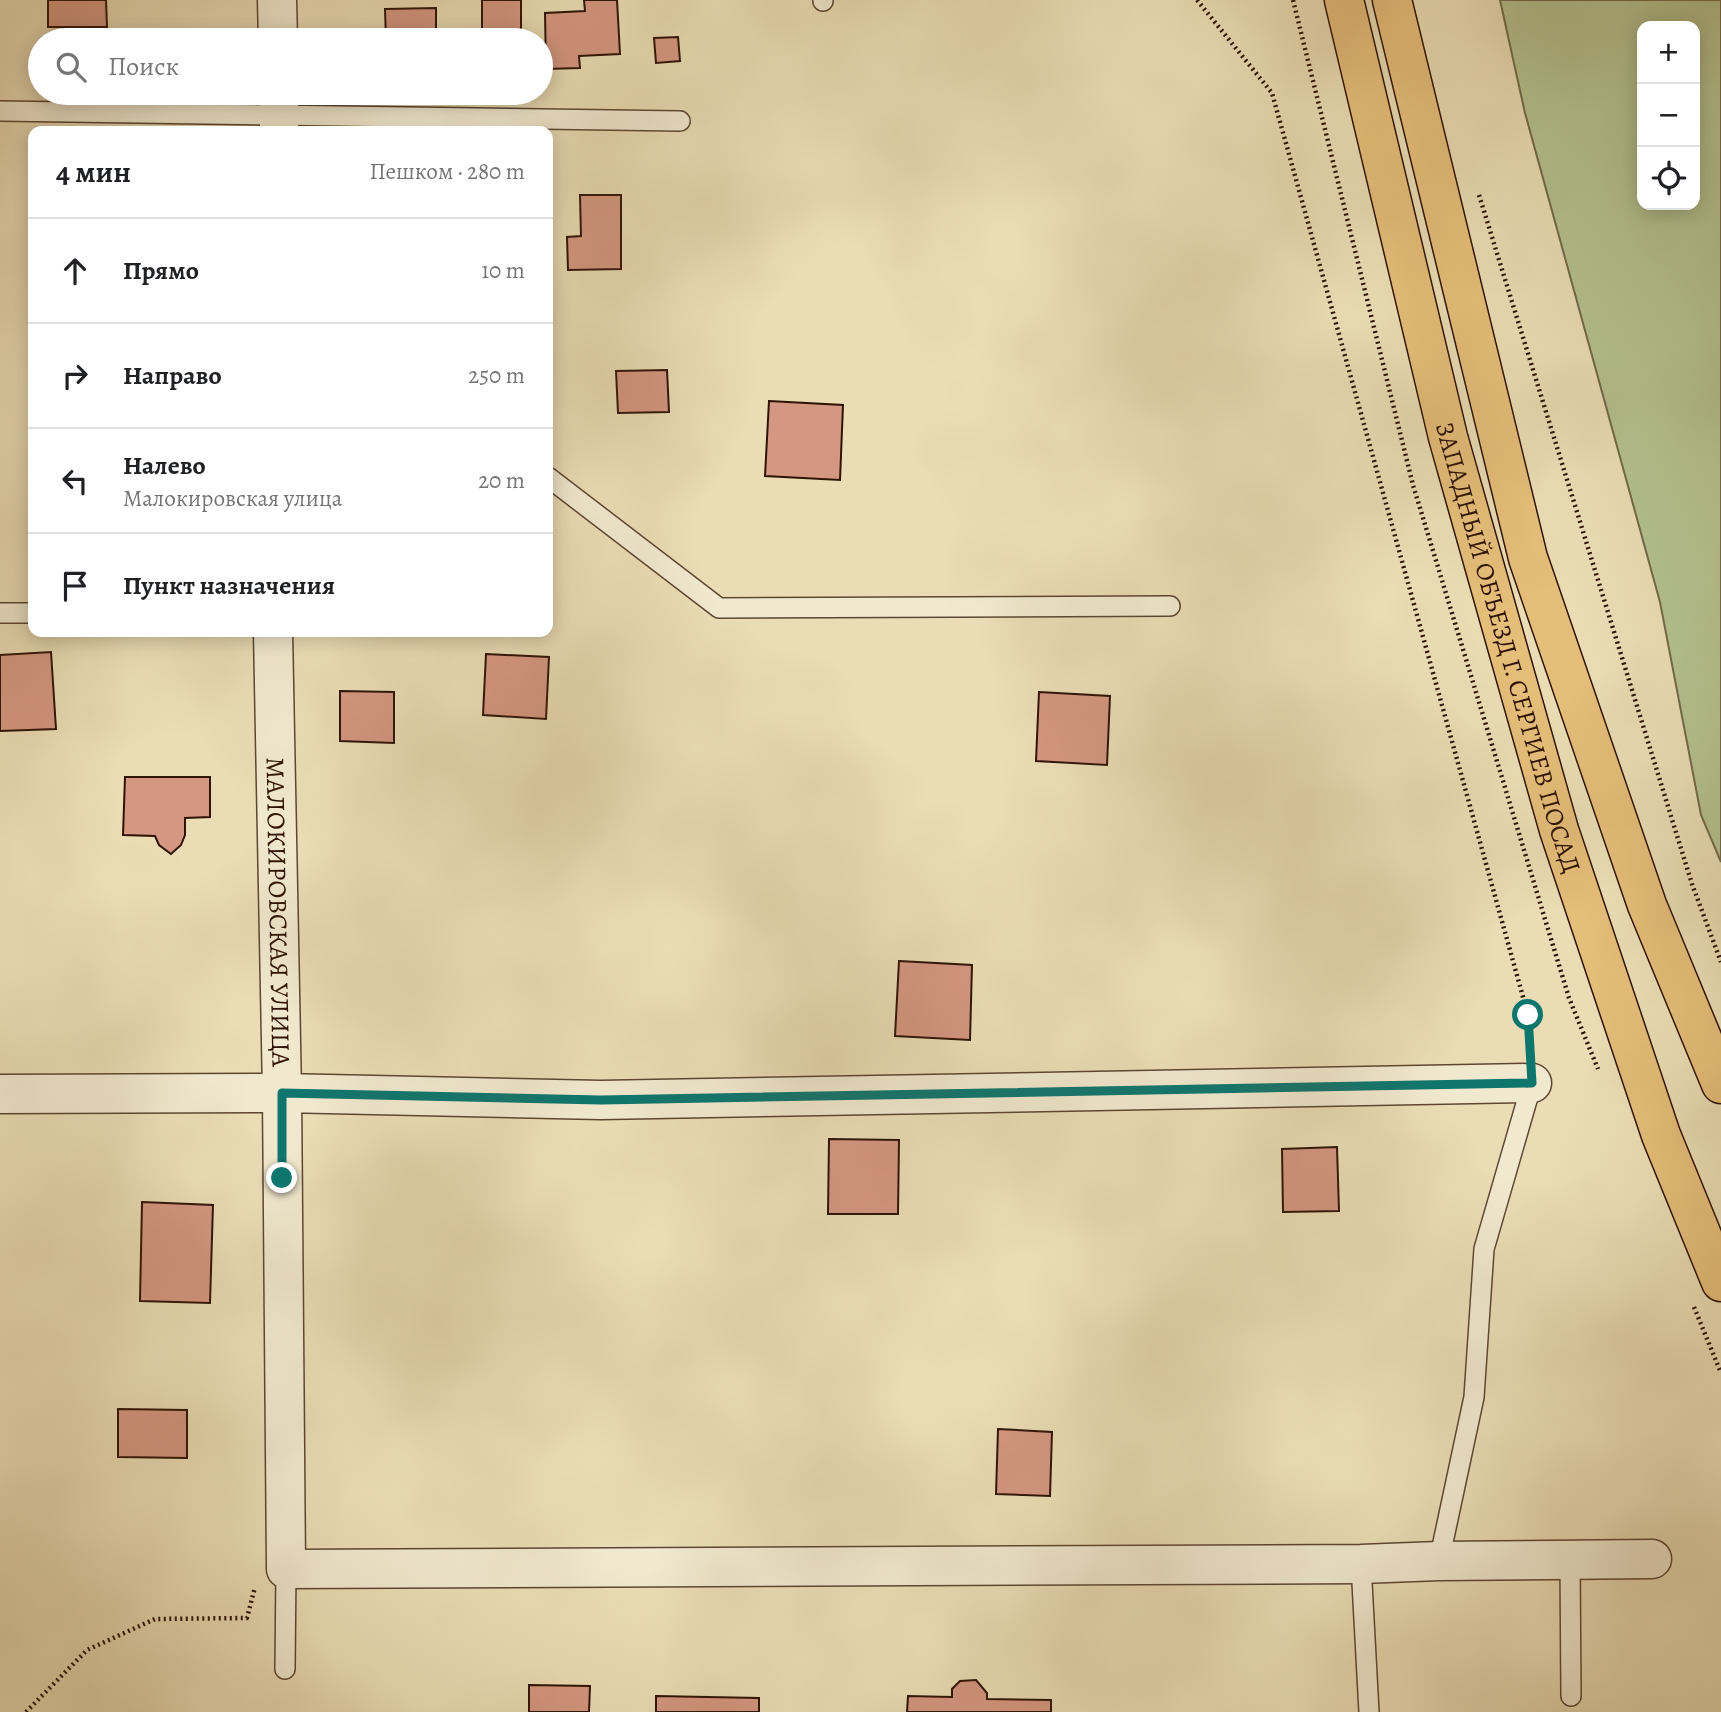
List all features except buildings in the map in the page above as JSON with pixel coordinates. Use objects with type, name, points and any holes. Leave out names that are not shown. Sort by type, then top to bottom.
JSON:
[{"type":"main road","name":"ЗАПАДНЫЙ ОБЪЕЗД Г. СЕРГИЕВ ПОСАД","points":[[1344,0],[1448,437],[1559,830],[1661,1135],[1721,1282]]},
{"type":"main road","name":"ЗАПАДНЫЙ ОБЪЕЗД Г. СЕРГИЕВ ПОСАД","points":[[1392,0],[1528,558],[1647,905],[1721,1084]]},
{"type":"street","points":[[277,0],[278,28]]},
{"type":"street","name":"МАЛОКИРОВСКАЯ УЛИЦА","points":[[273,637],[282,1093],[286,1569]]},
{"type":"street","points":[[0,1094],[282,1093],[601,1100],[1532,1083]]},
{"type":"street","points":[[286,1569],[1362,1564],[1653,1559]]},
{"type":"lane","points":[[0,111],[279,113],[680,121]]},
{"type":"lane","points":[[553,481],[719,608],[1170,606]]},
{"type":"lane","points":[[0,613],[28,613]]},
{"type":"lane","points":[[1439,1561],[1474,1397],[1484,1249],[1532,1083]]},
{"type":"lane","points":[[1570,1560],[1571,1696]]},
{"type":"lane","points":[[1362,1564],[1369,1712]]},
{"type":"lane","points":[[285,1669],[286,1569]]},
{"type":"path","points":[[1196,0],[1272,93],[1528,1015],[1532,1083]]},
{"type":"path","points":[[1476,185],[1692,884],[1721,962]]},
{"type":"path","points":[[26,1712],[87,1650],[155,1619],[247,1618],[257,1580],[286,1569]]},
{"type":"green space","points":[[1500,0],[1721,0],[1721,862],[1701,815],[1660,602],[1525,113]]},
{"type":"route","points":[[282,1178],[282,1093],[601,1100],[1532,1083],[1528,1015]]}]
